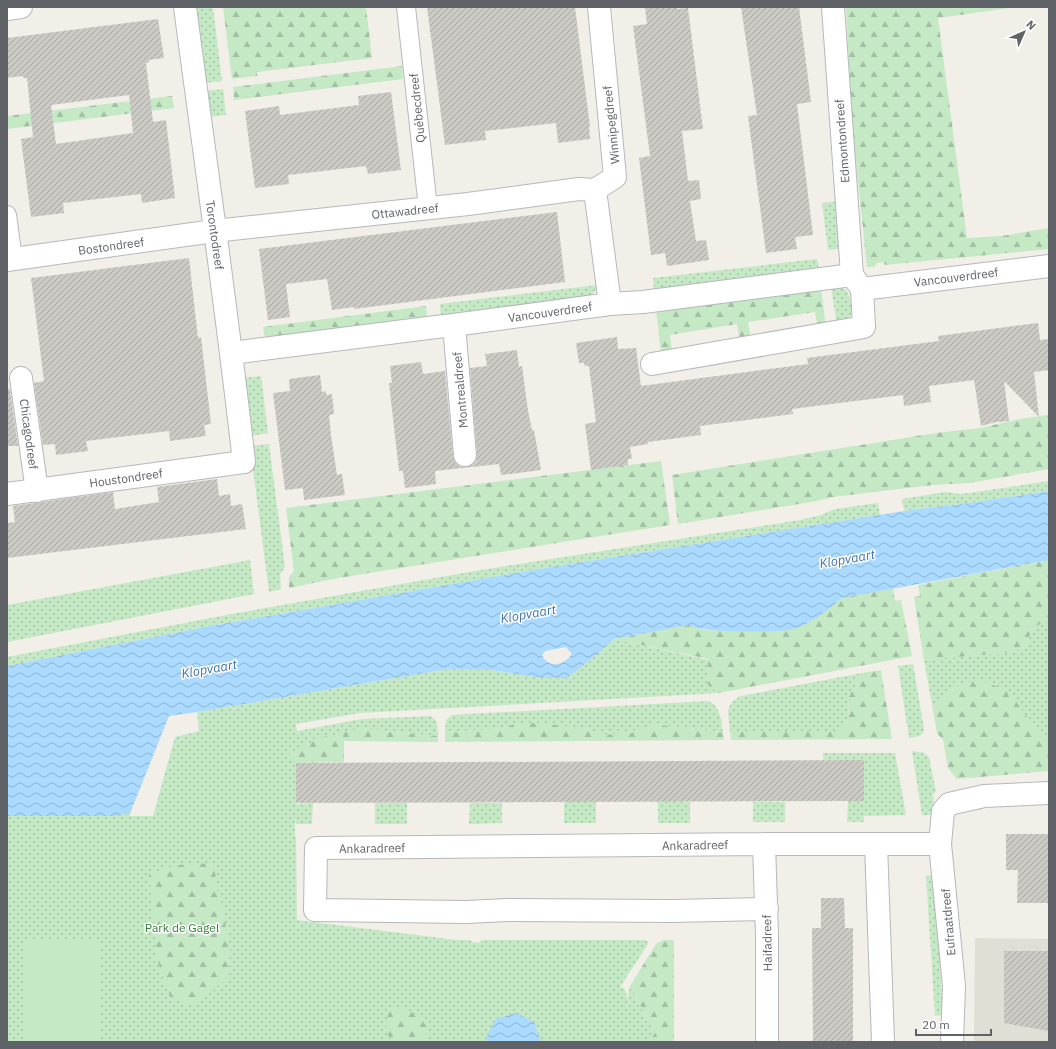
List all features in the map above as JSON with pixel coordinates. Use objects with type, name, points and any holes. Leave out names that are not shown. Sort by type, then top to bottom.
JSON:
[{"type":"street","points":[[7,9],[21,7]]},
{"type":"street","name":"Torontodreef","points":[[185,7],[214,231],[232,353],[244,462]]},
{"type":"street","name":"Québecdreef","points":[[406,7],[428,208]]},
{"type":"street","name":"Winnipegdreef","points":[[595,190],[616,177],[599,7]]},
{"type":"street","name":"Edmontondreef","points":[[833,7],[857,282]]},
{"type":"street","name":"Ottawadreef","points":[[214,231],[428,208],[579,189],[595,190]]},
{"type":"street","points":[[595,190],[610,304]]},
{"type":"street","points":[[7,215],[10,259]]},
{"type":"street","name":"Bostondreef","points":[[10,259],[214,231]]},
{"type":"street","name":"Vancouverdreef","points":[[232,353],[610,304],[1049,266]]},
{"type":"street","points":[[652,364],[864,327],[857,282]]},
{"type":"street","name":"Montrealdreef","points":[[454,325],[465,455]]},
{"type":"street","name":"Chicagodreef","points":[[21,378],[37,491]]},
{"type":"street","name":"Houstondreef","points":[[7,494],[244,462]]},
{"type":"street","name":"Eufraatdreef","points":[[952,1042],[954,986],[940,844],[943,811],[949,804],[984,796],[1049,794]]},
{"type":"street","name":"Haifadreef","points":[[764,844],[767,909],[767,1042]]},
{"type":"street","points":[[876,844],[883,1042]]},
{"type":"street","name":"Ankaradreef","points":[[767,909],[672,912],[315,910],[316,848],[940,844]]},
{"type":"shaded area","points":[[975,938],[1049,939],[1049,1042],[974,1042]]},
{"type":"green space","points":[[195,7],[213,7],[222,81],[204,83]]},
{"type":"green space","points":[[223,7],[366,7],[372,58],[257,72],[257,76],[232,79]]},
{"type":"green space","points":[[846,7],[1017,7],[938,18],[967,238],[1002,236],[1049,228],[1049,249],[885,265],[884,262],[876,263],[875,267],[867,267],[852,124]]},
{"type":"green space","points":[[402,66],[403,79],[234,100],[233,87]]},
{"type":"green space","points":[[223,89],[226,115],[210,117],[206,91]]},
{"type":"green space","points":[[172,96],[174,108],[7,129],[7,116]]},
{"type":"green space","points":[[839,201],[844,248],[828,250],[822,203]]},
{"type":"green space","points":[[817,259],[819,269],[654,290],[653,278]]},
{"type":"green space","points":[[597,285],[598,287],[589,298],[441,317],[440,304]]},
{"type":"green space","points":[[839,286],[847,291],[852,309],[847,320],[837,325],[831,287]]},
{"type":"green space","points":[[821,288],[826,327],[818,329],[815,312],[748,322],[751,339],[740,341],[737,324],[670,335],[672,351],[661,353],[656,309]]},
{"type":"green space","points":[[426,306],[427,318],[265,339],[263,327]]},
{"type":"green space","points":[[261,376],[268,433],[249,436],[242,378]]},
{"type":"green space","points":[[1049,415],[1049,469],[969,483],[932,485],[833,497],[678,524],[672,475],[936,433],[980,428],[1025,418]]},
{"type":"green space","points":[[269,444],[285,567],[280,574],[281,589],[269,592],[250,446]]},
{"type":"green space","points":[[661,461],[670,525],[338,578],[289,588],[289,577],[294,571],[286,508]]},
{"type":"green space","points":[[1049,481],[1049,491],[904,511],[902,499],[945,492],[960,494],[969,493]]},
{"type":"green space","points":[[878,503],[880,515],[539,569],[210,626],[7,666],[7,657],[237,613],[475,571],[800,520],[821,515],[835,509]]},
{"type":"green space","points":[[250,559],[254,594],[7,642],[7,605]]},
{"type":"green space","points":[[1049,560],[1049,622],[1039,624],[1033,630],[1025,647],[1014,652],[924,660],[914,597],[920,596],[918,585]]},
{"type":"green space","points":[[893,588],[895,601],[901,600],[912,656],[719,693],[707,684],[708,659],[614,639],[689,625],[704,630],[727,631],[791,629],[825,612],[842,598]]},
{"type":"green space","points":[[1041,622],[1049,622],[1049,743],[1032,724],[956,686],[933,710],[924,660],[1014,652],[1025,647],[1032,630]]},
{"type":"green space","name":"Park de Gagel","points":[[614,639],[708,660],[707,684],[719,693],[360,713],[296,724],[297,731],[362,719],[431,716],[437,722],[438,736],[360,729],[296,750],[296,804],[313,803],[312,824],[296,824],[295,820],[297,920],[456,940],[470,940],[472,942],[479,943],[481,940],[645,940],[648,944],[620,987],[624,988],[631,1007],[628,995],[630,986],[655,1033],[649,1042],[7,1042],[7,816],[120,816],[125,813],[153,816],[175,737],[199,731],[197,712],[448,669],[491,670],[536,677],[600,652]]},
{"type":"green space","points":[[913,664],[924,729],[921,735],[909,738],[898,666]]},
{"type":"green space","points":[[881,670],[892,739],[731,740],[730,731],[841,731],[849,720],[848,698],[862,673]]},
{"type":"green space","points":[[862,673],[848,698],[849,720],[841,731],[730,731],[728,710],[735,699],[741,696]]},
{"type":"green space","points":[[979,679],[1009,692],[1032,724],[1049,743],[1049,771],[957,779],[948,768],[943,740],[937,733],[933,710],[956,686]]},
{"type":"green space","points":[[708,701],[718,710],[723,732],[660,725],[640,727],[631,733],[603,735],[579,727],[514,724],[502,729],[445,732],[446,720],[452,715]]},
{"type":"green space","points":[[531,723],[579,727],[603,735],[631,733],[640,727],[660,725],[723,732],[724,740],[445,742],[445,732],[502,729],[514,724]]},
{"type":"green space","points":[[360,729],[438,736],[438,742],[344,741],[344,762],[292,763],[289,758],[290,753],[323,737]]},
{"type":"green space","points":[[912,751],[924,753],[929,757],[936,792],[933,794],[935,815],[922,815]]},
{"type":"green space","points":[[823,753],[895,753],[906,815],[864,816],[864,822],[847,822],[848,801],[864,801],[864,760],[823,760]]},
{"type":"green space","points":[[658,801],[690,802],[690,823],[658,823]]},
{"type":"green space","points":[[564,802],[596,802],[596,823],[564,823]]},
{"type":"green space","points":[[753,802],[785,802],[785,822],[753,822]]},
{"type":"green space","points":[[375,803],[407,803],[407,824],[375,824]]},
{"type":"green space","points":[[470,803],[502,803],[502,823],[469,824]]},
{"type":"green space","points":[[213,863],[230,947],[229,976],[208,995],[190,1005],[170,997],[157,959],[149,874],[177,865]]},
{"type":"green space","points":[[930,875],[935,879],[943,1015],[935,1016],[926,876]]},
{"type":"green space","points":[[99,939],[99,1042],[25,1042],[24,940]]},
{"type":"green space","points":[[663,940],[673,940],[674,943],[674,1042],[649,1042],[655,1033],[630,986],[656,944]]},
{"type":"green space","points":[[393,1006],[408,1010],[428,1022],[426,1039],[423,1042],[400,1043],[388,1035],[386,1026],[388,1015]]},
{"type":"water","name":"Klopvaart","points":[[1049,491],[1049,560],[842,598],[819,616],[793,629],[740,632],[707,630],[689,625],[614,639],[567,678],[536,677],[491,670],[448,669],[197,712],[199,731],[175,737],[153,816],[129,816],[129,814],[125,813],[120,816],[7,816],[7,666],[210,626],[539,569],[904,511]],"holes":[[[566,647],[571,652],[571,655],[568,659],[556,664],[548,662],[542,655],[545,651]]]},
{"type":"water","points":[[516,1013],[534,1022],[541,1042],[488,1042],[486,1037],[496,1019]]},
{"type":"pier","points":[[197,712],[199,731],[175,737],[153,816],[129,816],[169,716]]},
{"type":"building","points":[[427,7],[575,7],[590,127],[590,139],[558,143],[556,123],[485,131],[486,140],[445,145]]},
{"type":"building","points":[[645,7],[677,7],[677,9],[688,8],[703,129],[682,131],[688,181],[699,180],[701,199],[690,201],[696,241],[706,240],[709,260],[667,266],[665,253],[651,255],[639,158],[650,156],[633,26],[647,24]]},
{"type":"building","points":[[741,7],[799,7],[811,102],[797,104],[813,235],[795,237],[797,249],[766,253],[748,116],[757,115]]},
{"type":"building","points":[[158,19],[164,58],[149,60],[149,62],[146,63],[153,122],[166,120],[175,198],[142,203],[141,194],[63,203],[64,213],[31,217],[21,139],[33,137],[27,78],[23,78],[23,76],[7,78],[7,38]],"holes":[[[129,95],[133,133],[56,144],[51,105]]]},
{"type":"building","points":[[391,92],[401,170],[368,174],[366,166],[288,175],[289,184],[255,188],[245,111],[279,106],[280,115],[359,105],[358,96]]},
{"type":"building","points":[[557,212],[565,282],[354,309],[354,307],[332,310],[327,279],[286,284],[290,317],[268,320],[259,249]]},
{"type":"building","points":[[189,258],[198,338],[201,337],[211,424],[204,425],[206,436],[170,441],[169,431],[86,441],[88,451],[56,455],[55,444],[43,445],[34,383],[44,381],[31,278]]},
{"type":"building","points":[[1038,323],[1040,340],[1049,339],[1049,370],[1034,372],[1039,417],[1004,381],[1009,421],[996,422],[981,426],[974,380],[929,386],[931,402],[904,406],[903,395],[792,409],[793,414],[700,426],[701,435],[648,442],[648,444],[630,447],[632,459],[628,459],[628,465],[591,470],[585,424],[596,422],[589,366],[585,366],[584,363],[579,363],[576,343],[617,337],[618,349],[636,348],[641,386],[808,364],[807,358],[939,341],[938,336]]},
{"type":"building","points":[[517,350],[519,367],[522,366],[528,411],[532,430],[534,430],[541,470],[501,475],[499,464],[435,471],[436,484],[405,488],[403,471],[399,471],[389,383],[392,383],[390,366],[421,362],[423,374],[445,371],[453,456],[455,462],[459,466],[466,467],[472,465],[476,461],[477,454],[470,368],[487,366],[485,354]]},
{"type":"building","points":[[320,375],[322,392],[326,391],[326,395],[332,394],[334,414],[329,415],[331,435],[337,475],[342,474],[345,495],[304,500],[303,488],[285,490],[273,393],[290,391],[289,379]]},
{"type":"building","points":[[7,389],[10,389],[18,446],[7,446]]},
{"type":"building","points":[[217,479],[219,496],[230,494],[231,506],[242,504],[246,529],[7,558],[7,523],[15,522],[13,506],[113,492],[115,509],[159,502],[157,487]]},
{"type":"building","points":[[864,760],[864,801],[296,803],[296,763]]},
{"type":"building","points":[[1006,834],[1049,834],[1049,903],[1017,903],[1018,870],[1006,870]]},
{"type":"building","points":[[821,898],[844,898],[845,928],[853,928],[853,1042],[813,1042],[812,928],[821,928]]},
{"type":"building","points":[[1004,951],[1049,951],[1049,1031],[1004,1023]]}]
